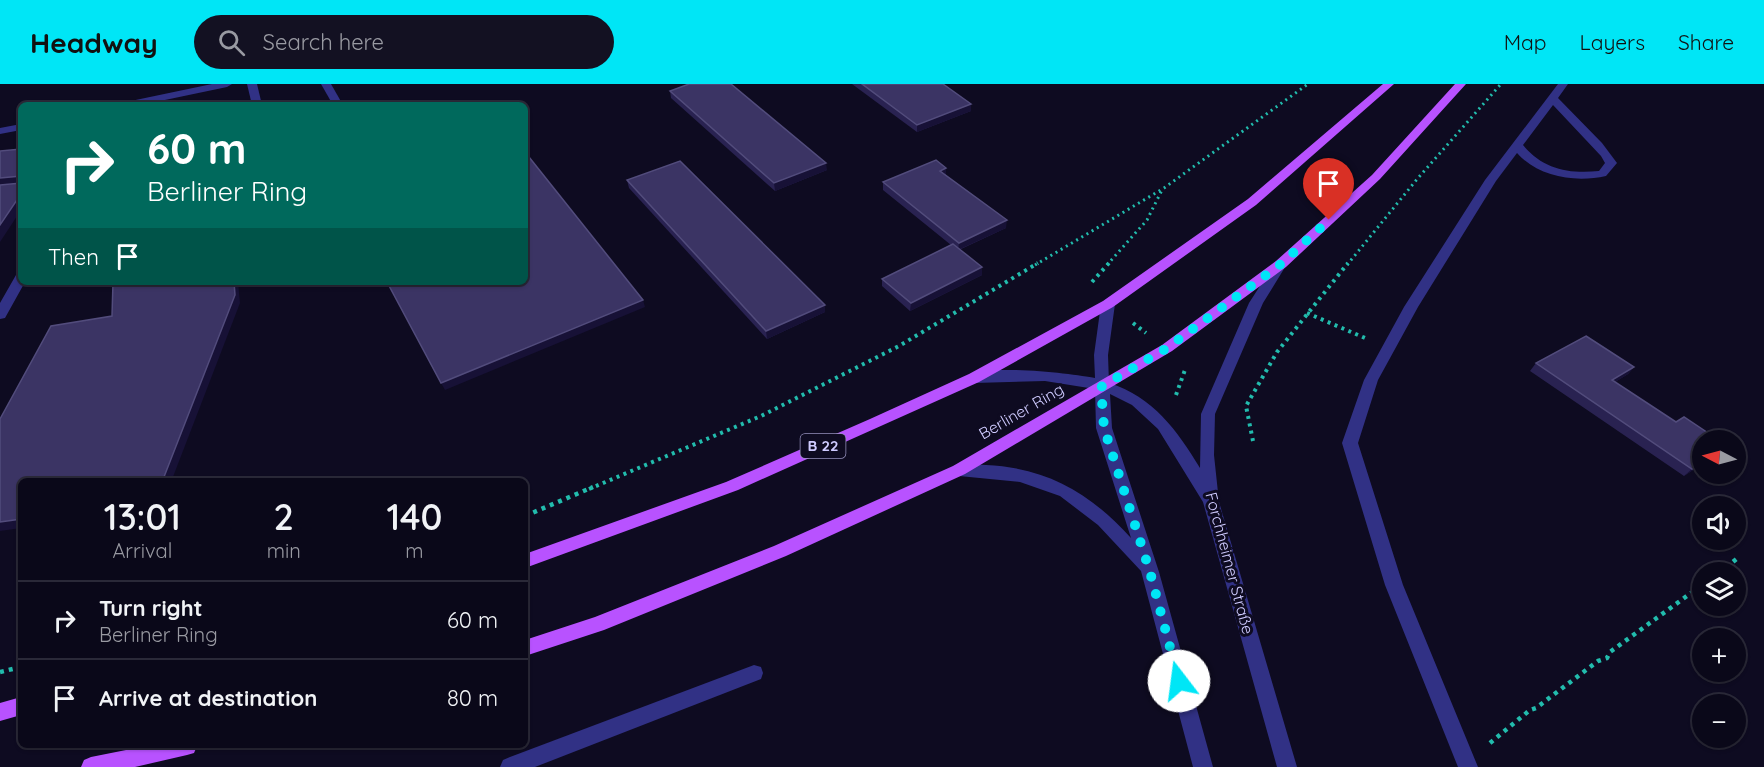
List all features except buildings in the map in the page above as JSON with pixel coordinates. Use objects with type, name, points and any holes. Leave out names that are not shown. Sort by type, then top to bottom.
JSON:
[{"type":"main road","name":"B 22","points":[[528,560],[732,486],[975,378],[1108,304],[1252,202],[1389,84]]},
{"type":"main road","name":"Berliner Ring","points":[[528,647],[598,624],[780,551],[959,470],[1167,348],[1281,264],[1376,177],[1461,84]]},
{"type":"main road","points":[[0,712],[18,707]]},
{"type":"main road","points":[[91,767],[178,748]]},
{"type":"street","points":[[141,102],[228,84]]},
{"type":"street","points":[[252,84],[256,102]]},
{"type":"street","points":[[326,84],[336,102]]},
{"type":"street","points":[[1466,764],[1394,585],[1350,443],[1371,380],[1387,348],[1491,180],[1563,84]]},
{"type":"street","points":[[1518,147],[1526,158],[1547,170],[1578,177],[1602,174],[1611,163],[1602,147],[1567,117],[1553,99]]},
{"type":"street","points":[[0,131],[18,128]]},
{"type":"street","name":"Forchheimer Straße","points":[[1281,264],[1256,303],[1208,414],[1206,455],[1211,502],[1287,767]]},
{"type":"street","points":[[0,315],[18,283]]},
{"type":"street","points":[[1108,304],[1101,355],[1104,428],[1150,572],[1203,767]]},
{"type":"street","points":[[975,378],[1042,375],[1101,387],[1139,402],[1154,415],[1170,435],[1211,502]]},
{"type":"street","points":[[959,470],[1013,473],[1046,482],[1072,494],[1101,517],[1150,572]]},
{"type":"street","points":[[510,767],[754,673]]},
{"type":"path","points":[[528,515],[761,416],[899,346],[1164,188],[1308,84]]},
{"type":"path","points":[[1253,441],[1246,406],[1277,352],[1418,178],[1501,84]]},
{"type":"path","points":[[1307,313],[1387,348]]},
{"type":"path","points":[[1733,562],[1739,557]]},
{"type":"path","points":[[1466,764],[1598,661],[1607,658],[1610,652],[1692,592]]},
{"type":"path","points":[[0,672],[18,668]]},
{"type":"route","points":[[1179,681],[1150,572],[1104,428],[1101,387],[1167,348],[1281,264],[1329,220]]}]
